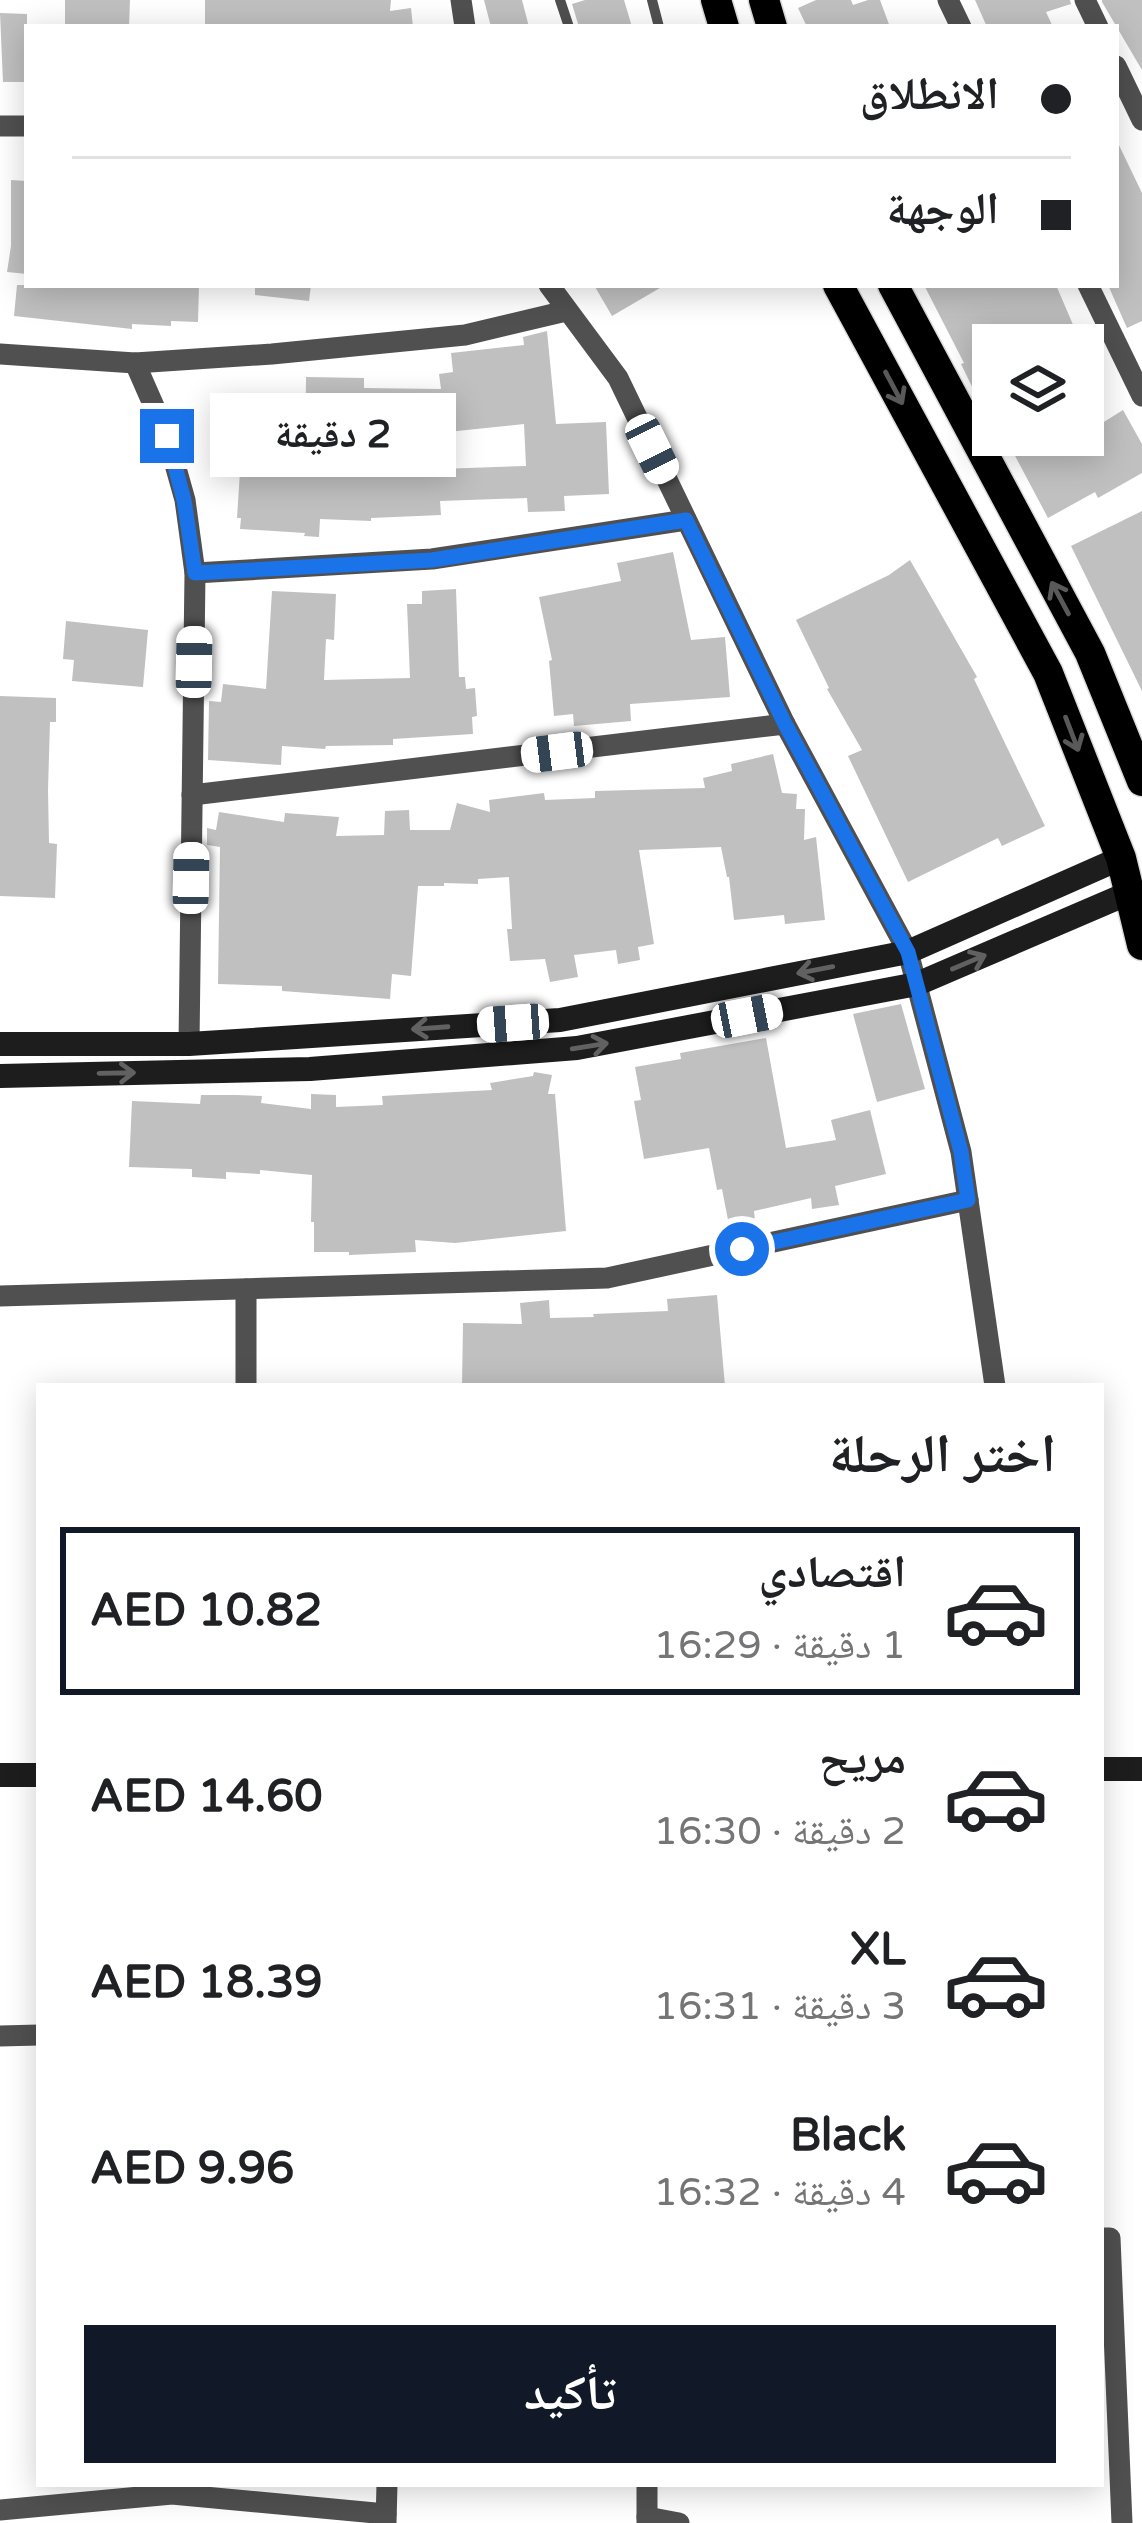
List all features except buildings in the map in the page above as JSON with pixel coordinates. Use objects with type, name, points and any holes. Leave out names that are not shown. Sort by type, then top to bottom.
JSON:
[{"type":"main road","points":[[840,288],[1048,673],[1120,858],[1142,945]]},
{"type":"main road","points":[[894,288],[1090,652],[1142,781]]},
{"type":"street","points":[[1119,72],[1142,120]]},
{"type":"street","points":[[551,288],[619,377],[785,724],[908,952],[961,1152],[995,1383]]},
{"type":"street","points":[[1089,288],[1142,396]]},
{"type":"street","points":[[0,354],[134,363],[272,354],[465,335],[566,310]]},
{"type":"street","points":[[134,363],[167,436],[184,500],[195,573],[189,1044]]},
{"type":"street","points":[[195,573],[432,560],[686,520]]},
{"type":"street","points":[[192,795],[785,724]]},
{"type":"street","points":[[0,1044],[189,1044],[560,1020],[908,952],[1120,858]]},
{"type":"street","points":[[0,1076],[310,1069],[577,1048],[917,984],[1129,893]]},
{"type":"street","points":[[0,1296],[607,1278],[968,1200]]},
{"type":"street","points":[[246,1289],[246,1383]]},
{"type":"street","points":[[1104,1769],[1142,1769]]},
{"type":"street","points":[[0,1775],[36,1775]]},
{"type":"street","points":[[0,2036],[36,2035]]},
{"type":"street","points":[[1104,2237],[1110,2238],[1122,2523]]},
{"type":"street","points":[[0,2510],[172,2489],[386,2518],[387,2487]]},
{"type":"street","points":[[647,2487],[647,2520],[679,2523]]},
{"type":"route","points":[[167,436],[184,500],[195,573],[432,560],[686,520],[785,724],[908,952],[961,1152],[968,1200],[742,1249]]}]
